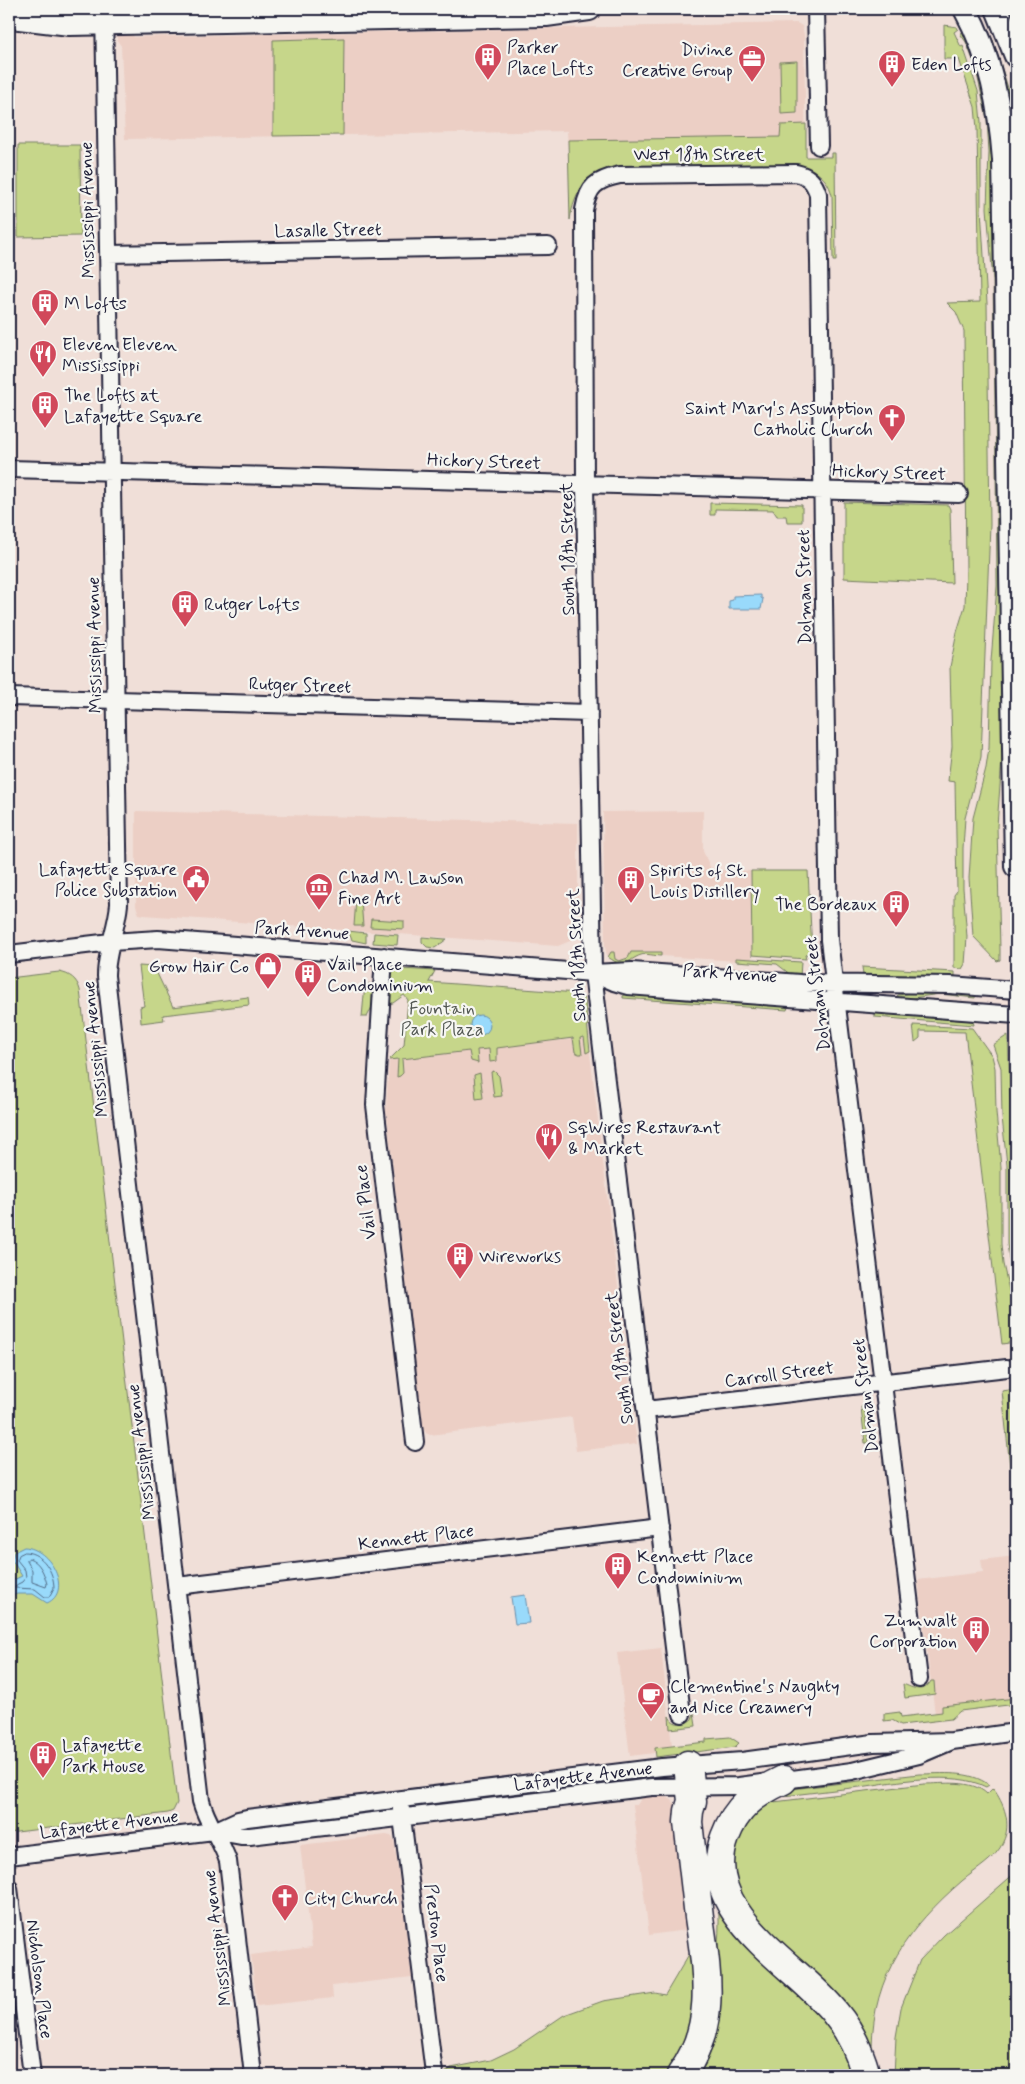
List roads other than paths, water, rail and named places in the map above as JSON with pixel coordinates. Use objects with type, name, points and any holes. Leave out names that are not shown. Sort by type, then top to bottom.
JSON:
[{"type":"highway","points":[[782,1780],[753,1796],[744,1804],[732,1820],[721,1851],[724,1884],[730,1902],[752,1933],[819,1994],[836,2013],[856,2045],[866,2075]]},
{"type":"highway","points":[[681,2075],[698,2047],[705,2024],[707,2000],[703,1934],[688,1822],[690,1784]]},
{"type":"main road","points":[[10,17],[54,9]]},
{"type":"main road","points":[[10,17],[55,24],[104,16],[546,15],[589,9]]},
{"type":"main road","points":[[966,9],[984,50],[999,105],[1004,160],[1016,866]]},
{"type":"main road","points":[[997,9],[1016,56]]},
{"type":"street","points":[[816,9],[819,146]]},
{"type":"street","name":"Mississippi Avenue","points":[[104,16],[119,904],[106,976],[201,1801],[224,1849],[230,1869],[253,2075]]},
{"type":"street","name":"West 18th Street","points":[[590,190],[597,182],[620,175],[796,173],[812,180]]},
{"type":"street","name":"Dolman Street","points":[[812,180],[819,202],[829,929],[834,984],[919,1680]]},
{"type":"street","name":"South 18th Street","points":[[590,190],[584,210],[583,224],[593,973],[682,1714]]},
{"type":"street","name":"Lasalle Street","points":[[108,254],[548,246]]},
{"type":"street","name":"Hickory Street","points":[[9,469],[959,494]]},
{"type":"street","name":"Rutger Street","points":[[9,697],[589,713]]},
{"type":"street","name":"Park Avenue","points":[[9,954],[111,942],[158,939],[593,973],[632,971],[800,983],[950,985],[1016,990]]},
{"type":"street","name":"Vail Place","points":[[384,956],[375,1085],[375,1112],[415,1442]]},
{"type":"street","name":"Park Avenue","points":[[593,973],[628,986],[1016,1015]]},
{"type":"street","name":"Carroll Street","points":[[646,1410],[1007,1368]]},
{"type":"street","name":"Kennett Place","points":[[177,1586],[660,1528]]},
{"type":"street","name":"Lafayette Avenue","points":[[9,1856],[214,1831],[250,1836],[690,1784],[742,1761],[873,1743],[952,1741],[1016,1732]]},
{"type":"street","name":"Lafayette Avenue","points":[[214,1831],[247,1818],[400,1799],[690,1784],[739,1786],[875,1767],[919,1755],[952,1741]]},
{"type":"street","name":"Preston Place","points":[[400,1799],[434,2073]]},
{"type":"street","name":"Nicholson Place","points":[[9,1888],[32,2075]]},
{"type":"water","points":[[761,595],[763,599],[761,609],[729,609],[729,601],[733,600],[733,596]]},
{"type":"water","points":[[476,1015],[484,1015],[490,1021],[490,1029],[484,1035],[476,1035],[470,1029],[470,1021]]},
{"type":"water","points":[[24,1547],[34,1549],[43,1555],[55,1571],[58,1590],[55,1597],[47,1603],[33,1594],[17,1594],[9,1597],[9,1582],[22,1576],[12,1560],[14,1552]]},
{"type":"water","points":[[525,1595],[529,1623],[515,1624],[511,1597]]},
{"type":"place","name":"Parker Place Lofts","points":[[488,81]]},
{"type":"place","name":"Divine Creative Group","points":[[752,83]]},
{"type":"place","name":"Eden Lofts","points":[[892,88]]},
{"type":"place","name":"M Lofts","points":[[45,327]]},
{"type":"place","name":"Eleven Eleven Mississippi","points":[[43,378]]},
{"type":"place","name":"The Lofts at Lafayette Square","points":[[45,429]]},
{"type":"place","name":"Saint Mary's Assumption Catholic Church","points":[[892,442]]},
{"type":"place","name":"Rutger Lofts","points":[[185,628]]},
{"type":"place","name":"Lafayette Square Police Substation","points":[[196,903]]},
{"type":"place","name":"Spirits of St. Louis Distillery","points":[[631,904]]},
{"type":"place","name":"Chad M. Lawson Fine Art","points":[[319,911]]},
{"type":"place","name":"The Bordeaux","points":[[896,928]]},
{"type":"place","name":"Grow Hair Co","points":[[268,990]]},
{"type":"place","name":"Vail Place Condominium","points":[[308,998]]},
{"type":"place","name":"SqWires Restaurant & Market","points":[[549,1161]]},
{"type":"place","name":"Wireworks","points":[[460,1280]]},
{"type":"place","name":"Kennett Place Condominium","points":[[618,1590]]},
{"type":"place","name":"Zumwalt Corporation","points":[[976,1654]]},
{"type":"place","name":"Clementine's Naughty and Nice Creamery","points":[[651,1720]]},
{"type":"place","name":"Lafayette Park House","points":[[43,1779]]},
{"type":"place","name":"City Church","points":[[285,1922]]},
{"type":"park label","name":"Fountain Park Plaza","points":[[442,1018]]}]
